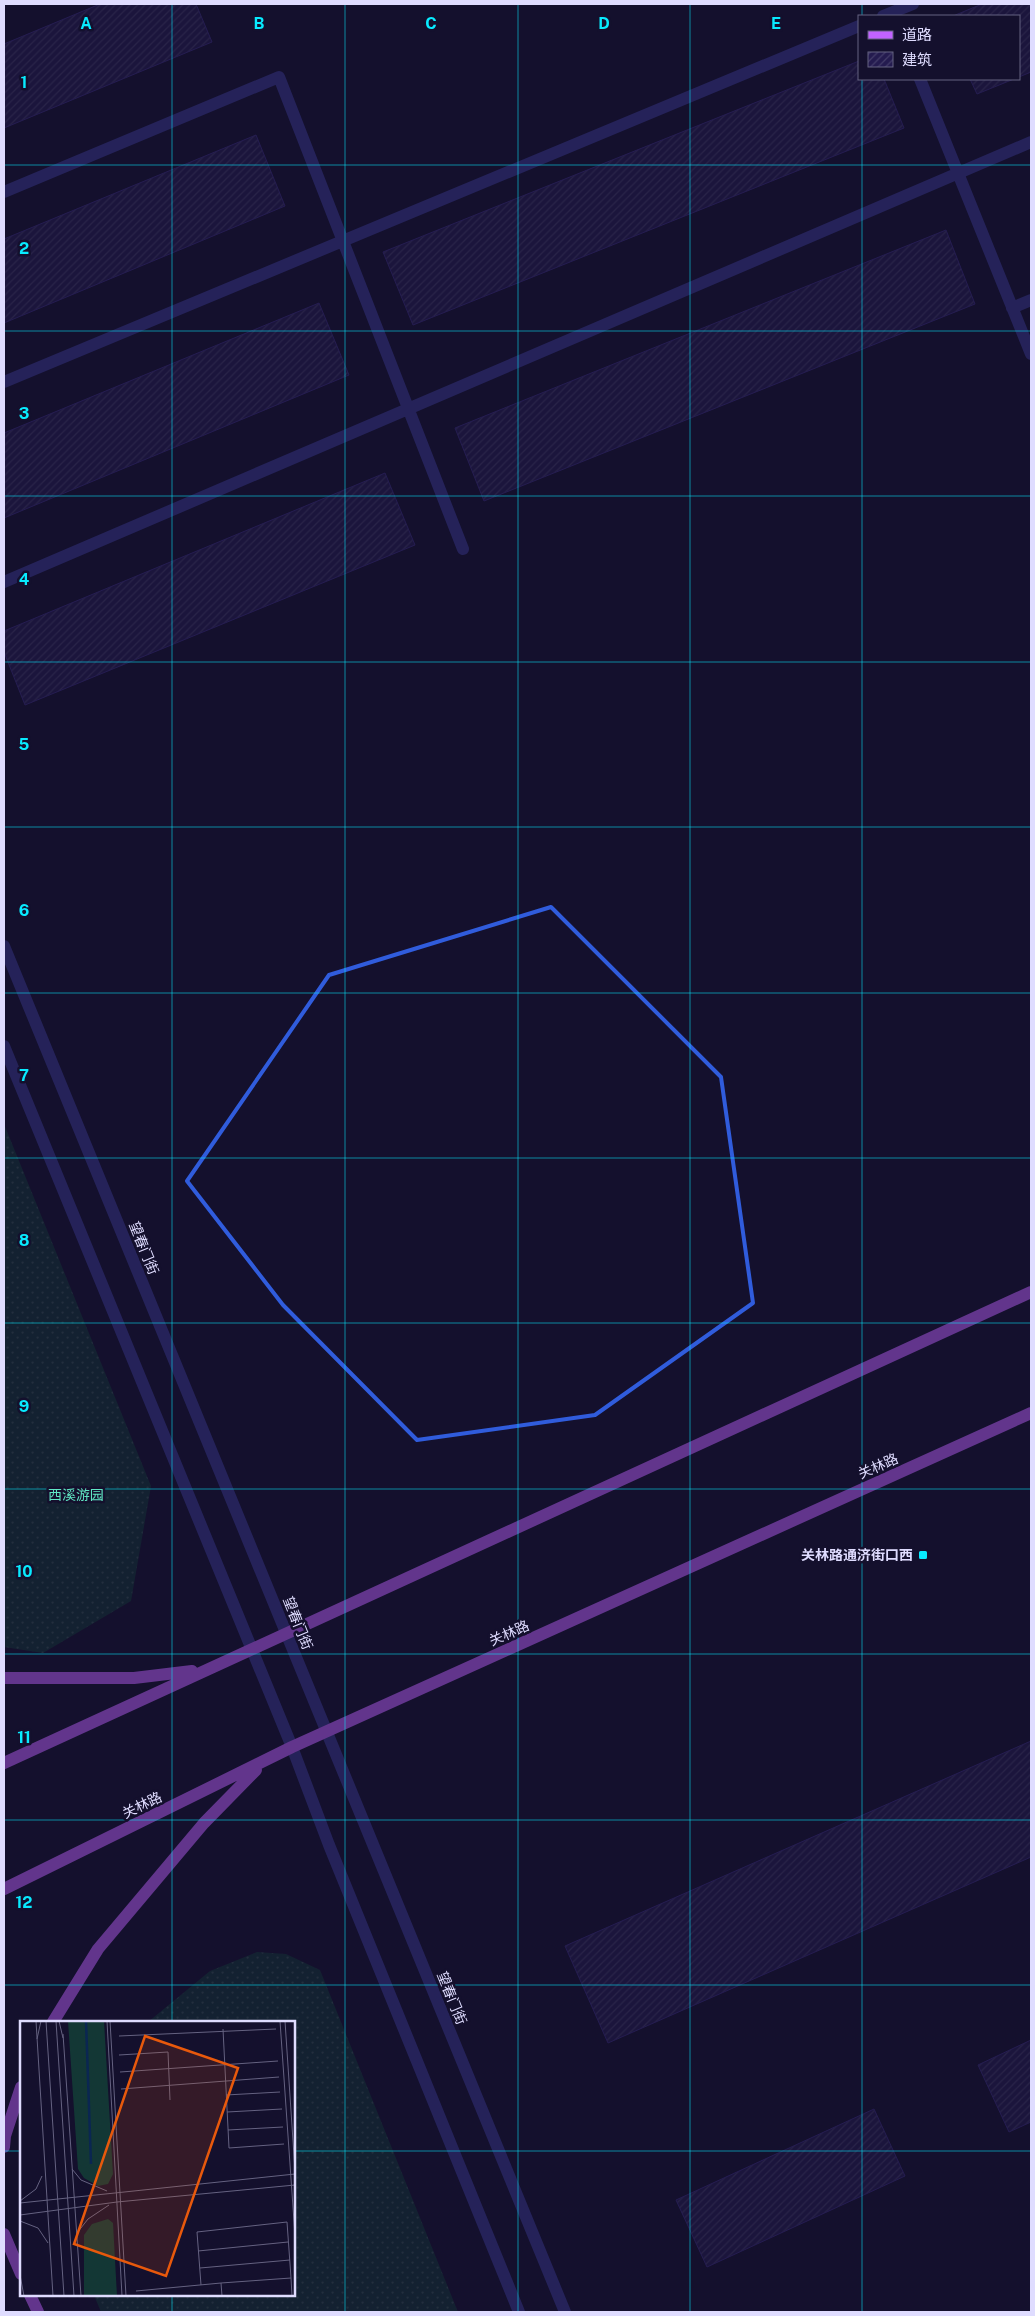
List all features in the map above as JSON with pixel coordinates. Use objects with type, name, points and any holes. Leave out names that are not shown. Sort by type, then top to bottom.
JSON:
[{"type":"main road","points":[[4,1763],[251,1648],[1031,1292]]},
{"type":"main road","name":"关林路","points":[[4,1889],[263,1763],[292,1747],[1031,1413]]},
{"type":"main road","points":[[4,1678],[134,1678],[204,1670]]},
{"type":"main road","points":[[55,2021],[98,1949],[204,1823],[263,1763]]},
{"type":"main road","points":[[4,2147],[5,2136],[20,2089]]},
{"type":"main road","points":[[4,2234],[20,2272]]},
{"type":"main road","points":[[30,2296],[38,2312]]},
{"type":"street","points":[[890,12],[913,4]]},
{"type":"street","points":[[4,382],[858,26]]},
{"type":"street","points":[[4,192],[279,77],[464,548]]},
{"type":"street","points":[[920,80],[1031,354]]},
{"type":"street","points":[[4,582],[1031,142]]},
{"type":"street","points":[[1012,308],[1031,300]]},
{"type":"street","name":"望春门街","points":[[4,946],[565,2312]]},
{"type":"street","points":[[4,1046],[292,1747],[333,1854],[519,2312]]},
{"type":"highlighted area","points":[[551,907],[721,1077],[753,1303],[595,1415],[417,1440],[283,1305],[187,1181],[329,975]]},
{"type":"green space","name":"西溪游园","points":[[4,1124],[151,1486],[131,1601],[43,1653],[4,1647]]},
{"type":"green space","points":[[257,1952],[286,1954],[320,1970],[458,2312],[101,2312],[94,2296],[295,2296],[295,2021],[149,2021],[210,1971]]},
{"type":"building","points":[[100,4],[196,4],[212,42],[4,128],[4,44]]},
{"type":"building","points":[[982,4],[1031,4],[1031,72],[1020,77],[1020,15],[955,15]]},
{"type":"building","points":[[858,61],[858,80],[884,80],[904,128],[413,325],[383,252]]},
{"type":"building","points":[[970,80],[1012,80],[977,94]]},
{"type":"building","points":[[256,135],[285,206],[4,323],[4,239]]},
{"type":"building","points":[[946,230],[975,304],[484,501],[455,428]]},
{"type":"building","points":[[319,303],[349,375],[4,518],[4,433]]},
{"type":"building","points":[[385,473],[415,545],[25,705],[4,652],[4,631]]},
{"type":"building","points":[[1031,1741],[1031,1857],[608,2043],[565,1946]]},
{"type":"building","points":[[1031,2040],[1031,2122],[1009,2132],[978,2065]]},
{"type":"building","points":[[874,2109],[905,2176],[707,2267],[676,2200]]},
{"type":"place","name":"关林路通济街口西","points":[[923,1555]]}]
